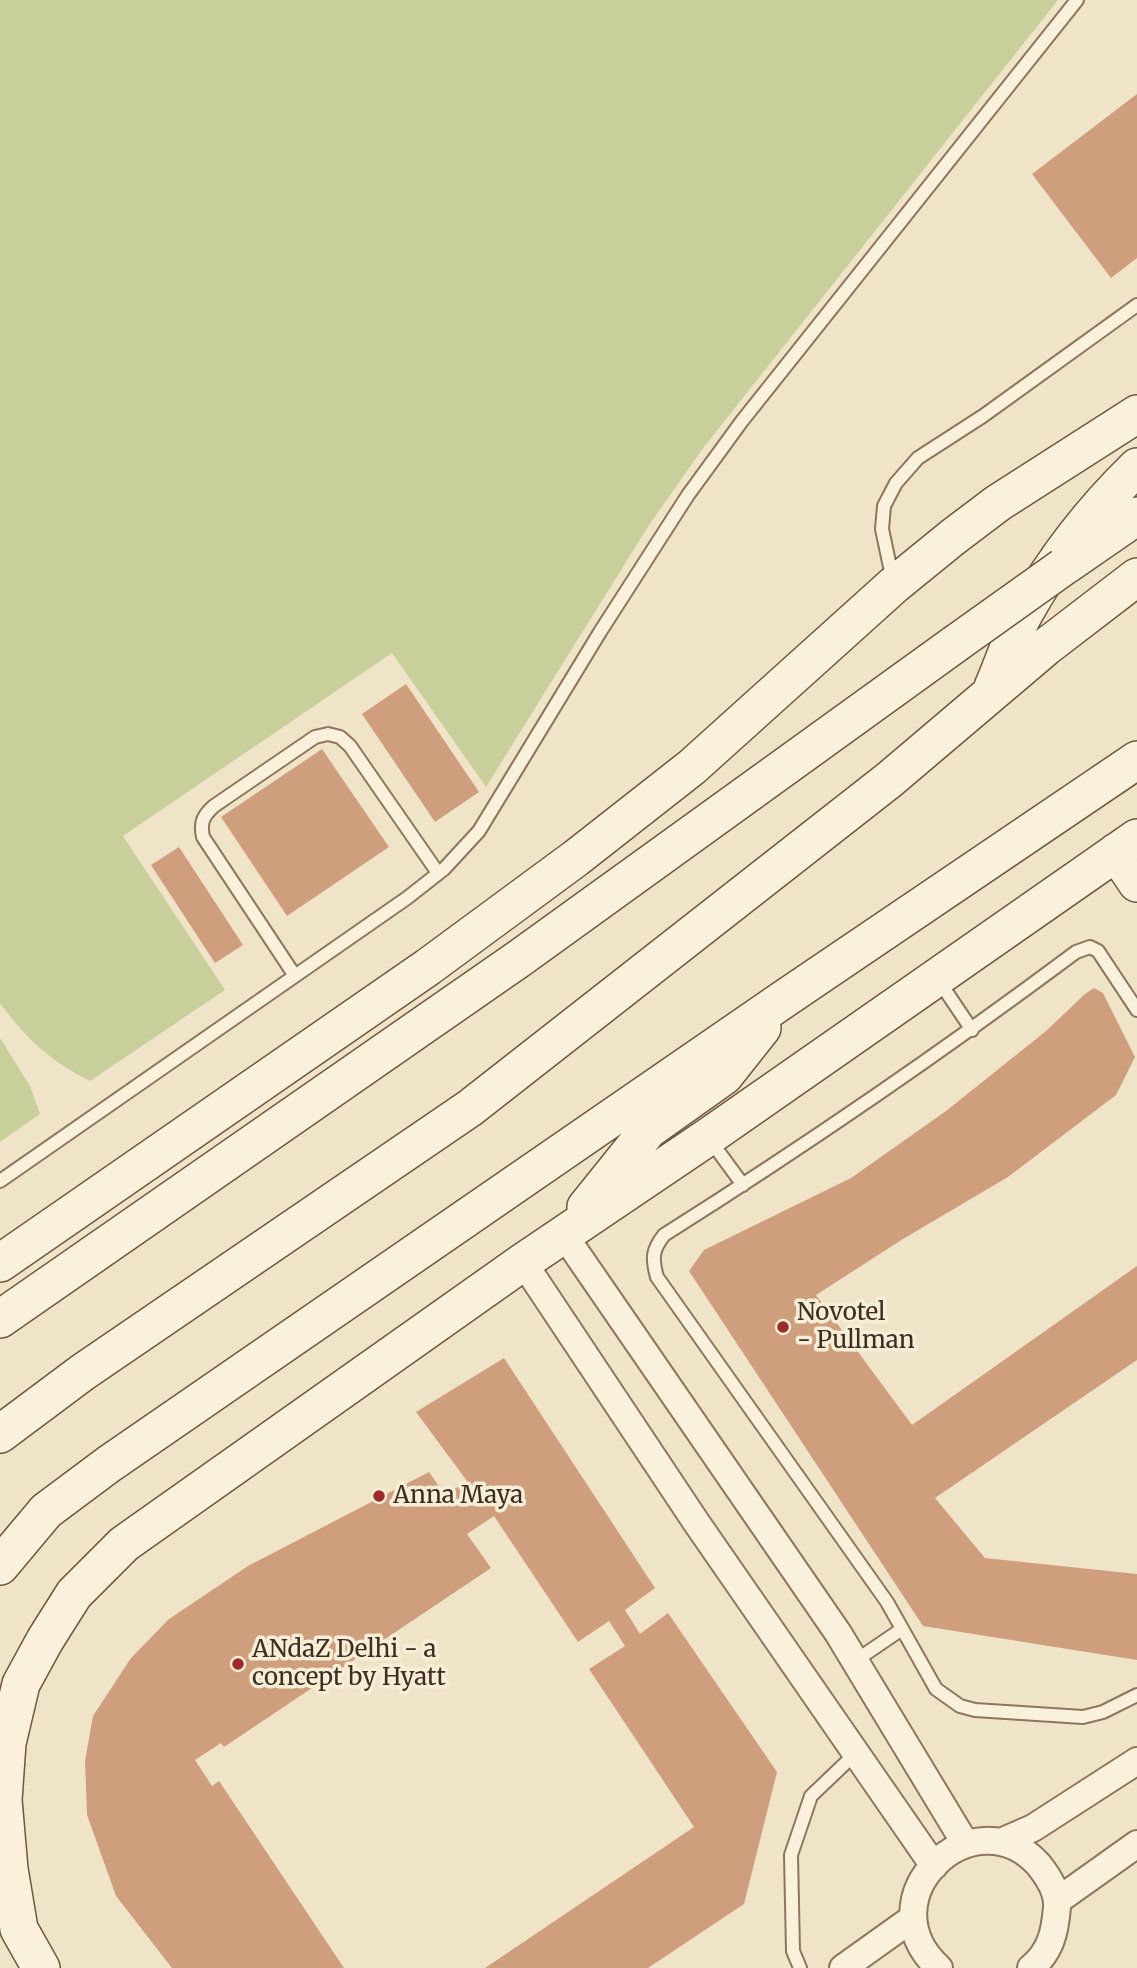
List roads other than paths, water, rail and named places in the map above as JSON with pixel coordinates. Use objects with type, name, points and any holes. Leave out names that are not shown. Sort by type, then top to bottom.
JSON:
[{"type":"street","points":[[0,1263],[428,967],[576,858],[692,767],[894,585],[998,503],[1137,414]]},
{"type":"street","points":[[990,694],[1024,613],[1038,591],[1066,548],[1104,499],[1137,467]]},
{"type":"street","points":[[0,1319],[520,958],[1137,516]]},
{"type":"street","points":[[0,1434],[83,1372],[470,1108],[889,780],[1047,646],[1137,578]]},
{"type":"street","points":[[0,1553],[47,1511],[109,1464],[784,999],[1132,764]]},
{"type":"street","points":[[41,1968],[19,1929],[9,1869],[3,1800],[7,1743],[21,1684],[74,1594],[124,1544],[523,1262],[708,1137],[1126,845],[1137,883]]},
{"type":"street","points":[[564,1235],[648,1130],[724,1076],[784,999]]},
{"type":"street","points":[[564,1235],[855,1661],[965,1843]]},
{"type":"street","points":[[523,1262],[696,1522],[934,1866]]},
{"type":"street","points":[[0,1566],[47,1511]]},
{"type":"street","points":[[937,1967],[920,1944],[913,1917],[915,1896],[924,1875],[965,1843],[1001,1842],[1033,1828],[1137,1760]]},
{"type":"street","points":[[1001,1842],[1027,1853],[1047,1874],[1057,1901],[1055,1930],[1050,1947],[1031,1968]]},
{"type":"street","points":[[1057,1901],[1137,1844]]},
{"type":"street","points":[[843,1968],[913,1917]]},
{"type":"lane","points":[[0,1181],[295,976],[438,873],[466,847],[491,813],[613,610],[688,495],[742,421],[1077,0]]},
{"type":"lane","points":[[894,585],[881,529],[884,506],[896,483],[918,458],[983,416],[1137,305]]},
{"type":"lane","points":[[295,976],[203,837],[201,825],[204,816],[214,806],[315,737],[328,734],[340,737],[357,755],[438,873]]},
{"type":"lane","points":[[1137,1010],[1098,951],[1090,947],[1076,952],[972,1030],[743,1185],[664,1235],[654,1248],[653,1261],[657,1277],[879,1591],[936,1689],[960,1706],[975,1710],[1083,1717],[1103,1712],[1137,1695]]},
{"type":"lane","points":[[937,978],[972,1030]]},
{"type":"lane","points":[[708,1137],[743,1185]]},
{"type":"lane","points":[[855,1661],[902,1629]]},
{"type":"lane","points":[[800,1968],[793,1951],[791,1855],[811,1796],[856,1753]]},
{"type":"place","name":"Novotel - Pullman","points":[[783,1327]]},
{"type":"place","name":"Anna Maya","points":[[379,1496]]},
{"type":"place","name":"ANdaZ Delhi - a concept by Hyatt","points":[[238,1664]]}]
